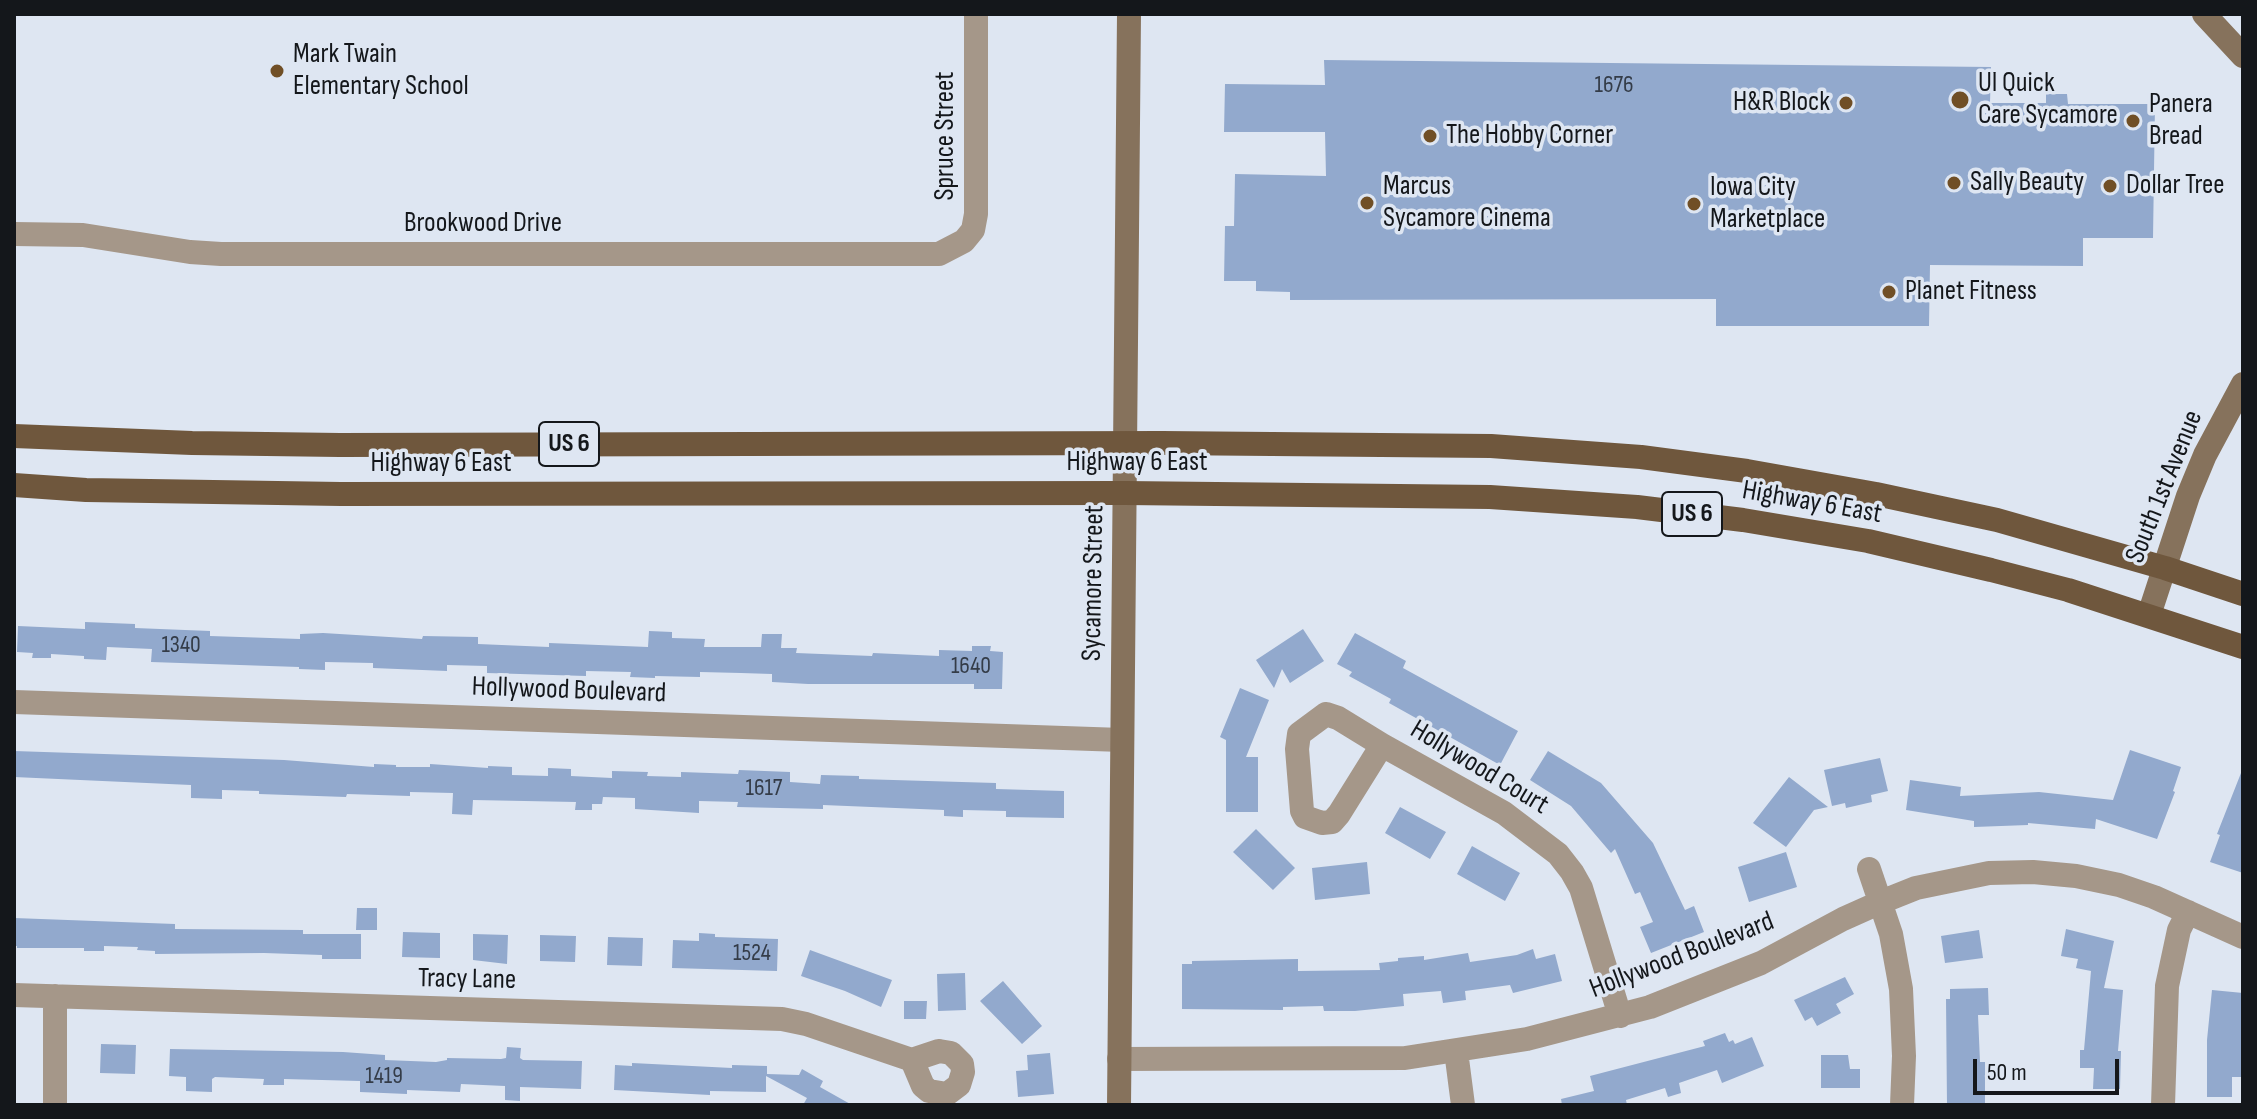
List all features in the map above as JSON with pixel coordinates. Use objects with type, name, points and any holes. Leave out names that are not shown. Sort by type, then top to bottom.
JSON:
[{"type":"main road","name":"Highway 6 East","points":[[14,436],[325,445],[1125,443],[1491,446],[1641,457],[1747,471],[1876,494],[1997,520],[2165,568],[2243,594]]},
{"type":"main road","name":"Highway 6 East","points":[[14,485],[86,490],[341,494],[1125,493],[1490,497],[1637,507],[1743,520],[1868,541],[1991,570],[2149,615],[2243,647]]},
{"type":"street","name":"Spruce Street","points":[[952,249],[973,230],[976,214],[976,14]]},
{"type":"street","name":"Sycamore Street","points":[[1119,1105],[1129,14]]},
{"type":"street","points":[[2204,14],[2243,56]]},
{"type":"street","name":"Brookwood Drive","points":[[14,234],[83,235],[221,254],[926,255],[952,249]]},
{"type":"street","name":"South 1st Avenue","points":[[2149,615],[2188,496],[2205,455],[2243,384]]},
{"type":"street","name":"Hollywood Boulevard","points":[[14,702],[1122,740]]},
{"type":"street","name":"Hollywood Court","points":[[1382,745],[1332,822],[1322,823],[1305,817],[1299,793],[1299,734],[1326,714],[1338,718],[1504,813],[1558,854],[1572,872],[1581,888],[1620,1016]]},
{"type":"street","points":[[1869,869],[1891,934],[1901,989],[1904,1056],[1902,1105]]},
{"type":"street","name":"Hollywood Boulevard","points":[[1119,1059],[1405,1058],[1527,1039],[1620,1016],[1738,973],[1881,902],[1916,888],[1989,873],[2033,872],[2076,876],[2119,885],[2154,897],[2243,937]]},
{"type":"street","points":[[2163,1105],[2167,986],[2179,930],[2188,912]]},
{"type":"street","name":"Tracy Lane","points":[[14,995],[782,1019],[806,1024],[912,1060]]},
{"type":"street","points":[[55,996],[55,1105]]},
{"type":"street","points":[[1456,1051],[1463,1105]]},
{"type":"building","name":"Iowa City Marketplace","points":[[1324,60],[1991,67],[1990,103],[2046,103],[2046,94],[2067,94],[2068,104],[2155,104],[2153,238],[2083,238],[2083,266],[1930,265],[1929,326],[1716,326],[1716,299],[1290,300],[1290,292],[1256,291],[1256,281],[1224,281],[1225,226],[1234,226],[1235,174],[1326,176],[1325,132],[1224,132],[1225,84],[1325,85]]},
{"type":"building","points":[[85,622],[210,631],[210,636],[300,639],[300,634],[323,633],[422,639],[423,636],[478,637],[478,644],[549,647],[549,643],[648,647],[649,631],[672,632],[672,638],[705,639],[704,647],[761,647],[762,634],[782,634],[781,648],[797,648],[796,653],[872,656],[873,653],[939,656],[939,650],[972,651],[972,646],[991,646],[990,651],[1003,652],[1002,689],[974,689],[974,684],[772,682],[772,674],[741,673],[700,672],[700,677],[655,678],[630,677],[631,672],[586,671],[586,676],[487,673],[487,666],[447,665],[447,671],[373,668],[373,663],[325,662],[325,670],[299,669],[151,662],[152,649],[107,647],[106,660],[51,654],[51,658],[32,658],[33,653],[17,652],[18,626],[85,629]]},
{"type":"building","points":[[1303,629],[1324,661],[1290,683],[1282,669],[1274,688],[1256,660]]},
{"type":"building","points":[[1355,633],[1406,661],[1403,668],[1518,731],[1500,765],[1389,703],[1391,699],[1349,676],[1352,672],[1337,664]]},
{"type":"building","points":[[1240,688],[1269,700],[1246,757],[1258,757],[1258,812],[1226,812],[1226,740],[1220,737]]},
{"type":"building","points":[[2130,750],[2181,767],[2157,839],[2096,819],[2095,829],[2028,823],[1974,827],[1974,821],[1906,810],[1910,780],[1961,787],[1960,796],[2039,792],[2113,800]]},
{"type":"building","points":[[14,751],[284,760],[374,767],[374,764],[430,767],[430,764],[512,767],[512,775],[548,776],[548,768],[571,769],[571,776],[612,778],[612,771],[681,777],[681,772],[738,774],[739,770],[790,772],[790,782],[820,784],[821,775],[996,783],[996,789],[1064,791],[1064,818],[1006,817],[1006,811],[963,810],[963,817],[944,816],[944,810],[823,805],[823,809],[737,807],[738,802],[699,801],[699,813],[635,809],[635,798],[603,797],[602,804],[592,804],[592,810],[575,810],[576,802],[473,800],[472,815],[452,814],[453,793],[410,792],[410,796],[347,794],[346,797],[222,790],[222,799],[191,798],[191,785],[14,777]]},
{"type":"building","points":[[1548,751],[1601,783],[1653,843],[1685,910],[1694,906],[1704,932],[1651,953],[1640,927],[1653,922],[1640,892],[1635,894],[1615,849],[1611,853],[1571,806],[1530,780]]},
{"type":"building","points":[[1880,758],[1888,791],[1871,795],[1872,802],[1846,808],[1845,803],[1832,806],[1824,770]]},
{"type":"building","points":[[2241,773],[2243,873],[2210,862],[2220,835],[2217,834]]},
{"type":"building","points":[[1789,777],[1828,807],[1814,810],[1786,847],[1753,823]]},
{"type":"building","points":[[1400,807],[1446,832],[1430,859],[1385,833]]},
{"type":"building","points":[[1256,829],[1295,868],[1273,890],[1233,852]]},
{"type":"building","points":[[1472,846],[1520,873],[1505,901],[1457,874]]},
{"type":"building","points":[[1786,852],[1797,887],[1749,902],[1738,867]]},
{"type":"building","points":[[1367,862],[1370,894],[1315,900],[1312,868]]},
{"type":"building","points":[[357,908],[377,908],[377,930],[356,930]]},
{"type":"building","points":[[14,918],[175,924],[175,929],[303,930],[303,934],[361,934],[361,959],[322,959],[322,955],[264,953],[155,954],[155,951],[137,950],[138,947],[104,946],[104,951],[17,948],[14,946]]},
{"type":"building","points":[[2066,929],[2114,941],[2104,988],[2123,990],[2118,1051],[2121,1051],[2120,1089],[2093,1089],[2094,1068],[2080,1068],[2091,971],[2076,968],[2078,959],[2061,956]]},
{"type":"building","points":[[1979,930],[1983,958],[1945,963],[1941,936]]},
{"type":"building","points":[[403,932],[440,933],[440,958],[402,957]]},
{"type":"building","points":[[699,933],[715,934],[715,937],[778,939],[777,971],[672,968],[673,940],[699,941]]},
{"type":"building","points":[[473,934],[508,935],[507,964],[473,960]]},
{"type":"building","points":[[540,935],[576,936],[575,962],[540,961]]},
{"type":"building","points":[[608,937],[643,938],[642,966],[607,965]]},
{"type":"building","points":[[1533,949],[1536,959],[1555,954],[1562,981],[1513,993],[1510,985],[1465,991],[1466,1000],[1443,1003],[1441,991],[1403,994],[1404,1006],[1355,1011],[1324,1011],[1323,1006],[1283,1007],[1283,1010],[1182,1009],[1182,964],[1192,964],[1192,961],[1298,959],[1298,971],[1380,970],[1379,963],[1398,961],[1398,958],[1424,956],[1424,960],[1468,953],[1470,962],[1517,955]]},
{"type":"building","points":[[810,950],[892,980],[881,1007],[801,976]]},
{"type":"building","points":[[965,973],[966,1010],[938,1011],[937,974]]},
{"type":"building","points":[[1845,977],[1854,994],[1836,1004],[1841,1013],[1817,1026],[1812,1017],[1805,1021],[1794,1000]]},
{"type":"building","points":[[1003,981],[1042,1026],[1022,1044],[980,1001]]},
{"type":"building","points":[[1988,988],[1989,1015],[1978,1015],[1980,1062],[1985,1062],[1985,1105],[1947,1105],[1946,999],[1950,999],[1950,989]]},
{"type":"building","points":[[2212,990],[2243,993],[2243,1077],[2232,1077],[2232,1097],[2207,1097],[2207,1040]]},
{"type":"building","points":[[904,1001],[927,1001],[926,1019],[904,1019]]},
{"type":"building","points":[[1725,1033],[1729,1042],[1733,1040],[1735,1044],[1752,1037],[1764,1066],[1722,1083],[1717,1070],[1679,1083],[1681,1093],[1668,1097],[1665,1088],[1626,1100],[1627,1105],[1562,1105],[1561,1099],[1594,1091],[1590,1076],[1705,1046],[1703,1041]]},
{"type":"building","points":[[101,1044],[136,1045],[135,1074],[100,1073]]},
{"type":"building","points":[[507,1047],[521,1048],[520,1058],[523,1060],[582,1061],[581,1089],[520,1087],[520,1101],[505,1100],[505,1086],[461,1084],[460,1092],[407,1090],[407,1094],[360,1092],[360,1081],[284,1079],[284,1085],[263,1085],[264,1079],[215,1077],[212,1079],[212,1092],[186,1091],[186,1077],[169,1076],[170,1049],[343,1052],[385,1055],[385,1060],[436,1062],[447,1058],[506,1058]]},
{"type":"building","points":[[1050,1053],[1054,1094],[1018,1097],[1016,1071],[1028,1070],[1027,1055]]},
{"type":"building","points":[[1821,1055],[1848,1055],[1850,1069],[1860,1069],[1860,1088],[1821,1088]]},
{"type":"building","points":[[632,1063],[732,1068],[732,1065],[767,1066],[767,1074],[799,1075],[802,1069],[823,1081],[820,1087],[852,1105],[803,1105],[807,1098],[766,1076],[766,1092],[710,1091],[710,1095],[614,1090],[615,1065],[632,1066]]},
{"type":"place","name":"Mark Twain Elementary School","points":[[277,71]]},
{"type":"place","name":"UI Quick Care Sycamore","points":[[1960,100]]},
{"type":"place","name":"H&R Block","points":[[1846,103]]},
{"type":"place","name":"Panera Bread","points":[[2133,121]]},
{"type":"place","name":"The Hobby Corner","points":[[1430,136]]},
{"type":"place","name":"Sally Beauty","points":[[1954,183]]},
{"type":"place","name":"Dollar Tree","points":[[2110,186]]},
{"type":"place","name":"Marcus Sycamore Cinema","points":[[1367,203]]},
{"type":"place","name":"Iowa City Marketplace","points":[[1694,204]]},
{"type":"place","name":"Planet Fitness","points":[[1889,292]]}]
